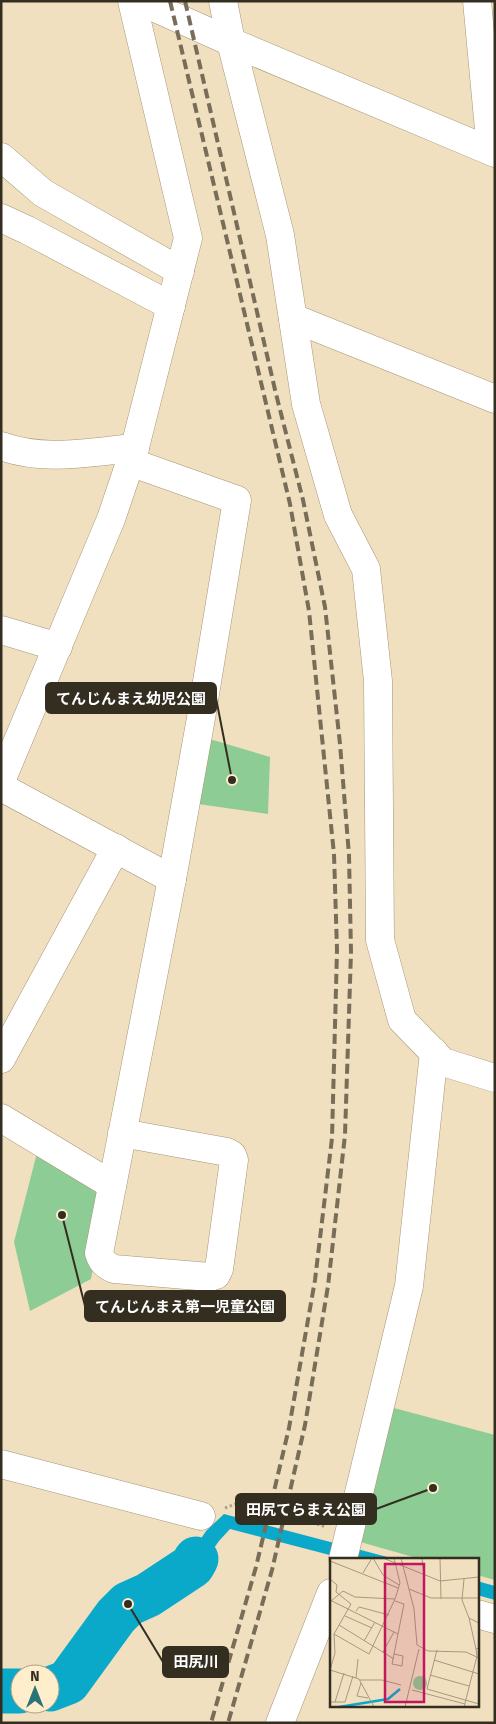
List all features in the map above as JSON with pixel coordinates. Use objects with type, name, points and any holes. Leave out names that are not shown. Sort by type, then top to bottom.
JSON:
[{"type":"street","points":[[1,781],[111,519],[133,455],[188,238],[132,1]]},
{"type":"street","points":[[140,1],[231,42],[493,152],[477,1]]},
{"type":"street","points":[[223,1],[231,42],[280,235],[306,404],[338,515],[366,569],[378,681],[380,940],[402,1020],[443,1062],[495,1078]]},
{"type":"street","points":[[1,157],[43,193],[180,271]]},
{"type":"street","points":[[1,218],[171,306]]},
{"type":"street","points":[[292,318],[495,399]]},
{"type":"street","points":[[1,446],[23,452],[51,455],[133,455],[237,500],[172,879],[122,1133],[99,1253],[101,1261],[106,1266],[114,1269],[210,1277],[216,1275],[234,1160],[232,1155],[227,1152],[122,1133]]},
{"type":"street","points":[[1,630],[58,647]]},
{"type":"street","points":[[1,787],[172,879]]},
{"type":"street","points":[[1,1059],[116,848]]},
{"type":"street","points":[[345,1553],[409,1286],[434,1052]]},
{"type":"street","points":[[1,1118],[112,1186]]},
{"type":"street","points":[[1,1464],[201,1516]]},
{"type":"street","points":[[280,1723],[330,1596]]},
{"type":"street","points":[[478,1614],[495,1619]]},
{"type":"green space","points":[[203,737],[270,757],[268,814],[191,803]]},
{"type":"green space","points":[[38,1149],[107,1188],[91,1279],[30,1311],[14,1242]]},
{"type":"green space","points":[[394,1408],[495,1435],[495,1580],[478,1575],[478,1558],[416,1558],[357,1541]]},
{"type":"water","points":[[224,1514],[391,1558],[341,1558],[230,1529],[196,1573],[151,1601],[143,1588],[187,1560],[206,1531]]},
{"type":"water","points":[[478,1581],[495,1586],[495,1600],[478,1595]]},
{"type":"waterway","points":[[60,1685],[68,1682],[116,1616],[128,1604],[148,1595],[192,1566],[196,1559]]},
{"type":"waterway","points":[[1,1691],[10,1691]]},
{"type":"railway","points":[[170,1],[290,504],[309,611],[334,854],[337,950],[332,1138],[315,1280],[289,1428],[256,1567],[211,1723]]},
{"type":"railway","points":[[185,1],[276,394],[303,500],[325,607],[340,744],[349,855],[351,952],[345,1135],[328,1286],[305,1425],[272,1570],[228,1723]]},
{"type":"place","name":"てんじんまえ幼児公園","points":[[232,780]]},
{"type":"place","name":"てんじんまえ第一児童公園","points":[[62,1215]]},
{"type":"place","name":"田尻てらまえ公園","points":[[433,1488]]},
{"type":"place","name":"田尻川","points":[[128,1604]]}]
